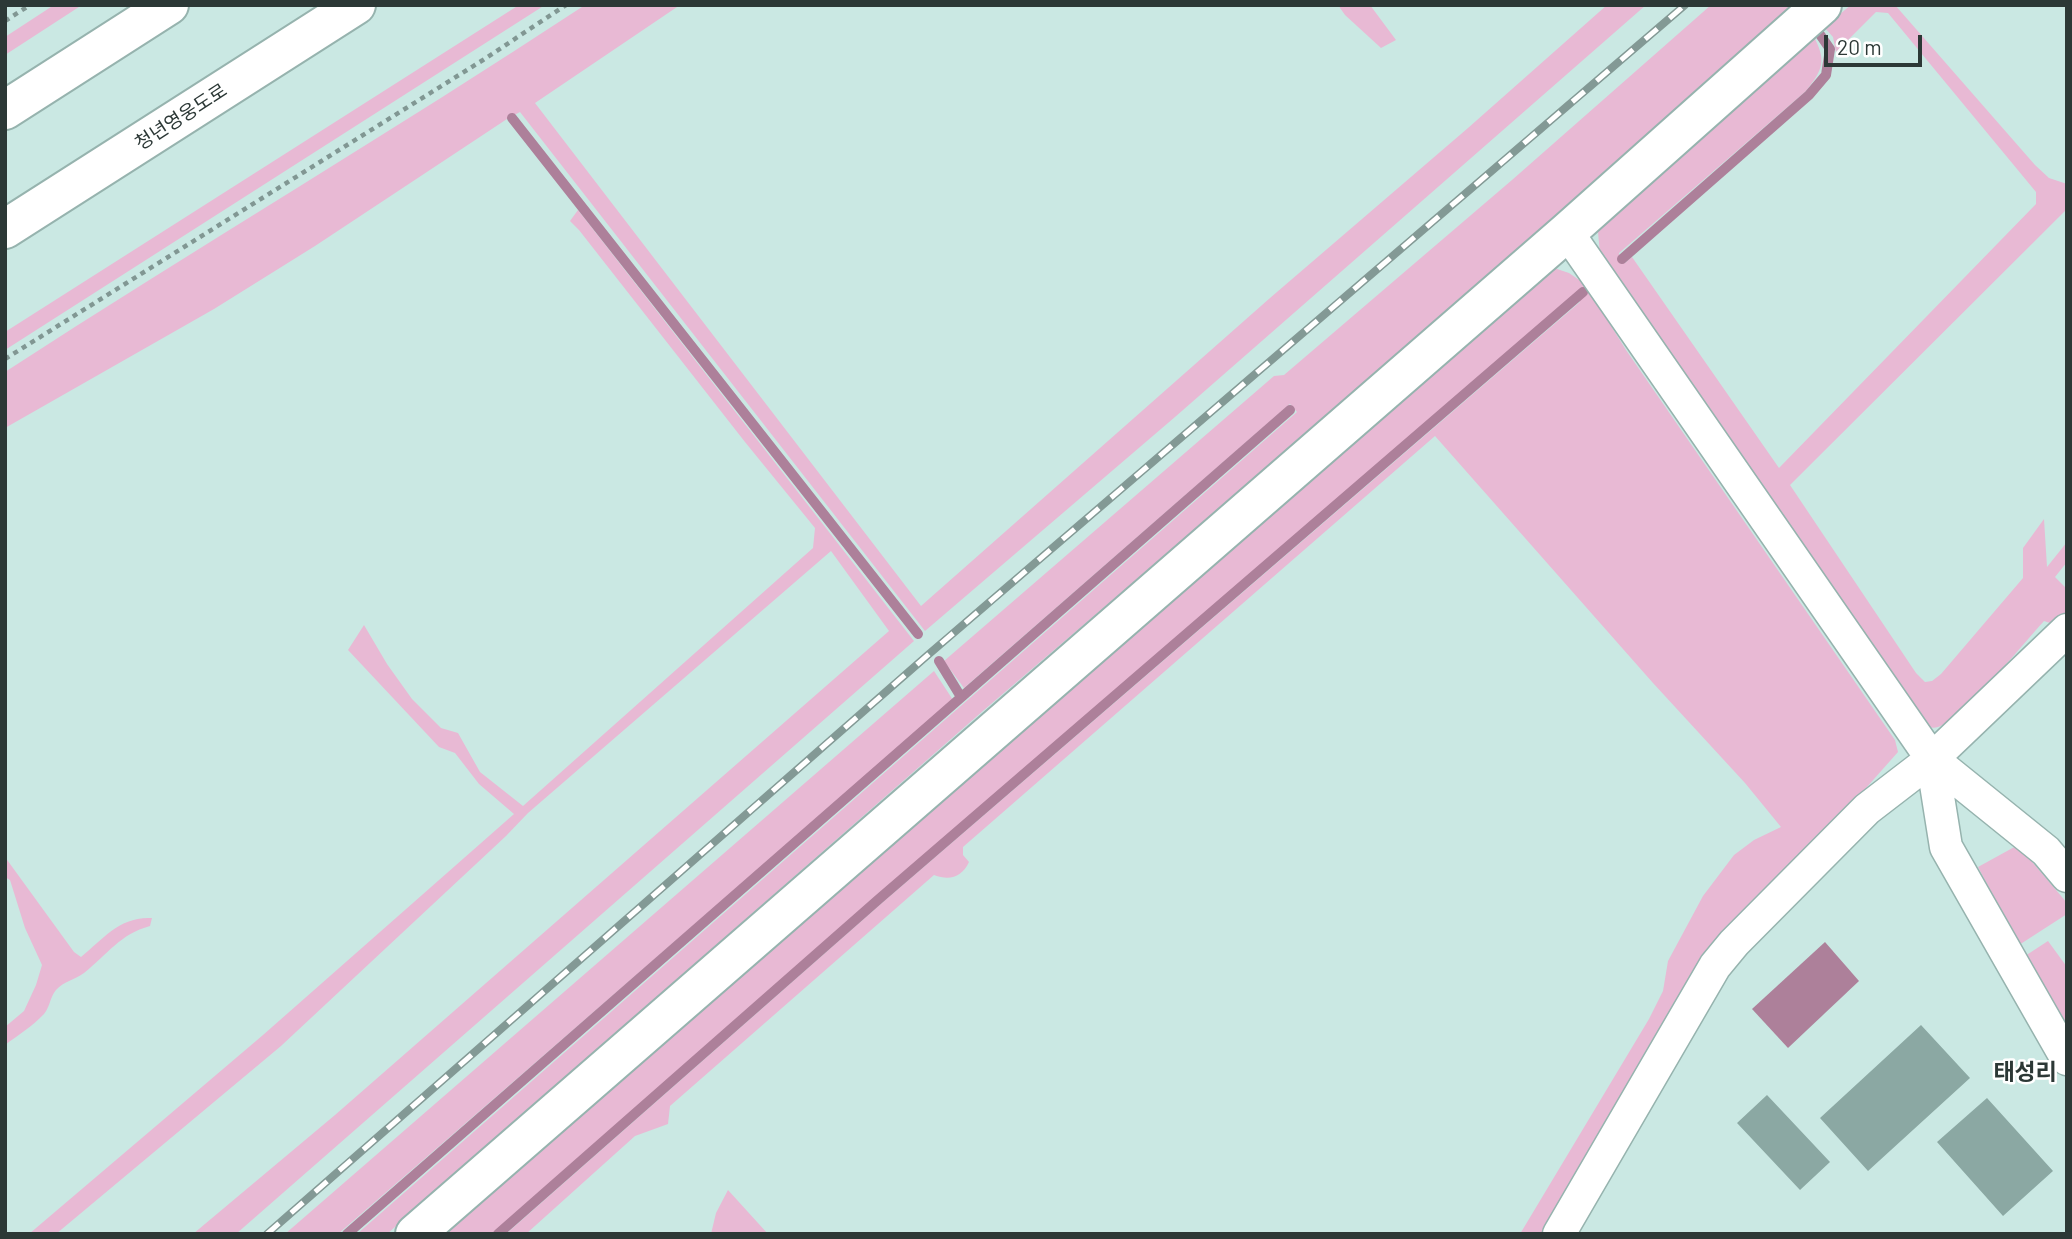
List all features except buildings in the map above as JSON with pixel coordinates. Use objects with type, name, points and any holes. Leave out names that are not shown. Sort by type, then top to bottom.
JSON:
[{"type":"main road","points":[[5,110],[169,5]]},
{"type":"main road","name":"청년영웅도로","points":[[5,229],[356,5]]},
{"type":"main road","points":[[415,1234],[1567,232],[1821,6]]},
{"type":"street","points":[[1567,232],[1931,759],[2046,851],[2067,876]]},
{"type":"street","points":[[1559,1234],[1715,966],[1734,943],[1867,809],[1931,759],[2067,630]]},
{"type":"street","points":[[1931,759],[1947,847],[2067,1059]]},
{"type":"path","points":[[5,21],[30,5]]},
{"type":"path","points":[[5,359],[483,60],[566,5]]},
{"type":"shaded area","points":[[54,5],[82,5],[5,55],[5,37]]},
{"type":"shaded area","points":[[519,5],[545,5],[5,350],[5,332]]},
{"type":"shaded area","points":[[585,5],[680,5],[535,103],[921,606],[1607,5],[1646,5],[1175,417],[925,631],[520,112],[214,309],[5,428],[5,372]]},
{"type":"shaded area","points":[[1338,5],[1370,5],[1396,40],[1381,48],[1345,15]]},
{"type":"shaded area","points":[[1711,5],[1790,5],[1793,9],[1343,403],[984,710],[387,1234],[357,1234],[1297,412],[1290,404],[964,688],[944,661],[1274,376],[1284,375],[1512,180]]},
{"type":"shaded area","points":[[1851,5],[1895,5],[2035,165],[2049,178],[2067,184],[2067,209],[1790,485],[1916,673],[1925,682],[1932,681],[1941,674],[2023,578],[2023,548],[2044,519],[2047,567],[2067,542],[2067,562],[2055,577],[2067,589],[2067,615],[2053,624],[2044,621],[1961,711],[1936,728],[1923,723],[1600,254],[1599,226],[1813,35],[1820,52],[1821,64],[1806,91],[1619,253],[1619,261],[1625,263],[1632,257],[1779,468],[2036,204],[2036,192],[1888,13],[1876,12],[1836,52],[1833,37],[1824,27]]},
{"type":"shaded area","points":[[578,210],[914,641],[236,1234],[193,1234],[335,1115],[889,631],[831,551],[528,813],[281,1046],[56,1234],[29,1234],[263,1035],[514,814],[479,784],[455,753],[439,747],[348,650],[364,625],[412,699],[441,728],[458,733],[480,772],[523,806],[813,548],[815,528],[570,221]]},
{"type":"shaded area","points":[[1551,267],[1569,273],[1585,284],[1626,350],[1895,740],[1898,752],[1858,797],[1762,891],[1726,932],[1665,1028],[1543,1234],[1520,1234],[1649,1019],[1663,991],[1668,961],[1703,896],[1734,855],[1754,840],[1781,827],[1745,783],[1435,436],[963,847],[963,855],[969,862],[963,871],[945,878],[934,875],[670,1106],[668,1124],[635,1136],[526,1234],[506,1234],[882,903],[1580,302],[1580,296],[1576,295],[1098,706],[495,1234],[443,1234]]},
{"type":"shaded area","points":[[934,671],[953,700],[338,1234],[285,1234]]},
{"type":"shaded area","points":[[2018,845],[2067,903],[2067,914],[2019,945],[1978,867]]},
{"type":"shaded area","points":[[5,857],[74,952],[81,957],[121,925],[141,918],[152,918],[150,926],[122,939],[84,973],[59,987],[44,1014],[5,1045],[5,1027],[24,1011],[42,965],[25,928],[10,880],[5,877]]},
{"type":"shaded area","points":[[2048,941],[2067,967],[2067,1034],[2025,956]]},
{"type":"shaded area","points":[[1825,942],[1859,981],[1788,1048],[1752,1009]]},
{"type":"shaded area","points":[[728,1190],[768,1234],[711,1234],[716,1213]]},
{"type":"waterway","points":[[1622,259],[1809,95],[1826,75],[1830,49],[1812,23]]},
{"type":"waterway","points":[[512,118],[918,634]]},
{"type":"waterway","points":[[498,1234],[879,899],[1583,292]]},
{"type":"waterway","points":[[347,1234],[1290,410]]},
{"type":"waterway","points":[[939,661],[961,697]]},
{"type":"railway","points":[[267,1234],[929,654],[1685,5]]},
{"type":"district","name":"태성리","points":[[2025,1072]]}]
